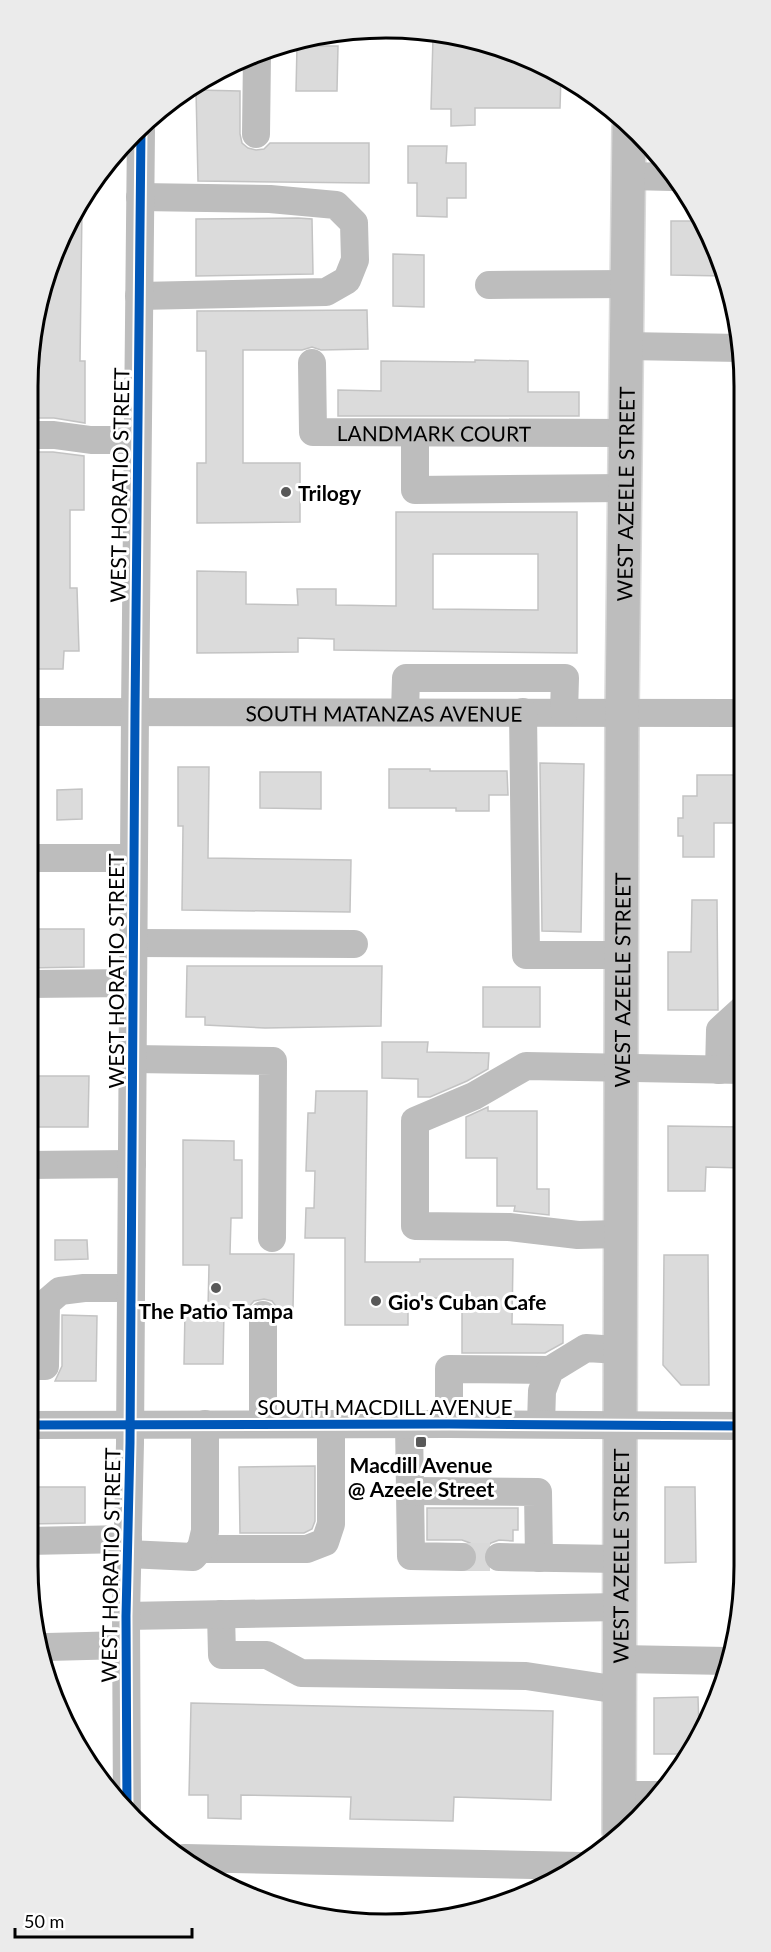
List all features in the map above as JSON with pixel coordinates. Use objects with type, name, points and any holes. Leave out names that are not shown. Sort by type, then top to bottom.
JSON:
[{"type":"main road","name":"WEST AZEELE STREET","points":[[619,1824],[622,712],[629,136]]},
{"type":"street","points":[[256,134],[257,62]]},
{"type":"street","name":"WEST HORATIO STREET","points":[[127,1799],[126,1616],[130,1424],[141,137]]},
{"type":"street","points":[[629,176],[664,177]]},
{"type":"street","points":[[139,296],[326,292],[346,280],[355,260],[354,222],[336,205],[270,199],[140,197]]},
{"type":"street","points":[[489,285],[627,284]]},
{"type":"street","points":[[626,346],[732,348]]},
{"type":"street","name":"LANDMARK COURT","points":[[312,363],[313,432],[624,434]]},
{"type":"street","points":[[415,433],[415,490],[624,488]]},
{"type":"street","points":[[38,435],[91,440],[137,440]]},
{"type":"street","points":[[405,712],[406,678],[565,678],[564,712]]},
{"type":"street","name":"SOUTH MATANZAS AVENUE","points":[[38,712],[734,713]]},
{"type":"street","points":[[523,712],[526,955],[621,955]]},
{"type":"street","points":[[38,858],[134,858]]},
{"type":"street","points":[[133,943],[354,944]]},
{"type":"street","points":[[38,984],[133,983]]},
{"type":"street","points":[[620,1234],[578,1235],[509,1227],[415,1226],[415,1121],[474,1096],[526,1066],[731,1070],[720,1030],[734,1017]]},
{"type":"street","points":[[133,1059],[273,1061],[272,1238]]},
{"type":"street","points":[[38,1165],[132,1164]]},
{"type":"street","points":[[38,1366],[45,1366],[46,1303],[60,1291],[84,1288],[131,1288]]},
{"type":"street","points":[[263,1315],[263,1424]]},
{"type":"street","points":[[449,1424],[449,1369],[550,1370],[586,1348],[619,1350]]},
{"type":"street","points":[[541,1424],[542,1391],[550,1370]]},
{"type":"street","points":[[38,1542],[128,1546],[193,1557],[200,1549],[205,1531],[205,1424]]},
{"type":"street","points":[[200,1549],[307,1549],[325,1542],[331,1524],[331,1424]]},
{"type":"street","points":[[409,1424],[411,1557],[462,1557]]},
{"type":"street","name":"SOUTH MACDILL AVENUE","points":[[38,1425],[734,1426]]},
{"type":"street","points":[[410,1491],[538,1492],[539,1558]]},
{"type":"street","points":[[499,1557],[619,1559]]},
{"type":"street","points":[[126,1616],[619,1607]]},
{"type":"street","points":[[221,1614],[222,1655],[267,1655],[301,1673],[619,1675],[720,1662]]},
{"type":"street","points":[[47,1647],[126,1645]]},
{"type":"street","points":[[619,1795],[647,1796]]},
{"type":"street","points":[[196,1858],[554,1871]]},
{"type":"building","points":[[433,40],[476,49],[497,56],[561,84],[560,108],[475,108],[475,125],[451,126],[451,109],[431,109]]},
{"type":"building","points":[[309,46],[338,46],[337,91],[296,91],[297,49]]},
{"type":"building","points":[[202,90],[240,91],[240,134],[242,143],[248,148],[264,149],[270,143],[369,143],[369,183],[198,181],[196,94]]},
{"type":"building","points":[[408,146],[447,146],[446,163],[466,163],[466,198],[447,198],[447,217],[417,216],[417,183],[408,183]]},
{"type":"building","points":[[82,215],[80,361],[85,361],[85,423],[38,418],[40,340],[49,295],[56,274]]},
{"type":"building","points":[[196,219],[312,219],[313,274],[196,276]]},
{"type":"building","points":[[671,221],[692,221],[716,276],[671,275]]},
{"type":"building","points":[[393,254],[424,255],[424,307],[393,306]]},
{"type":"building","points":[[367,310],[368,349],[321,350],[312,347],[302,350],[243,350],[243,463],[300,463],[300,522],[197,523],[197,463],[206,463],[206,351],[197,351],[197,311]]},
{"type":"building","points":[[475,360],[528,361],[528,392],[579,392],[579,416],[338,416],[338,390],[381,391],[381,361],[475,362]]},
{"type":"building","points":[[38,452],[84,456],[84,510],[70,510],[70,588],[77,588],[79,651],[64,651],[63,669],[38,669]]},
{"type":"building","points":[[396,512],[577,512],[577,653],[334,650],[334,639],[298,638],[298,652],[197,653],[197,571],[246,572],[246,604],[298,605],[297,589],[336,589],[336,605],[396,606]],"holes":[[[433,554],[538,554],[538,610],[433,609]]]},
{"type":"building","points":[[540,763],[584,764],[581,932],[542,931]]},
{"type":"building","points":[[178,767],[209,767],[208,858],[351,860],[350,912],[182,910],[183,826],[178,826]]},
{"type":"building","points":[[389,769],[507,771],[508,795],[489,795],[489,811],[456,811],[456,808],[389,808]]},
{"type":"building","points":[[260,772],[321,772],[321,809],[260,808]]},
{"type":"building","points":[[697,775],[734,775],[734,823],[714,823],[714,857],[683,857],[683,836],[678,836],[678,818],[683,818],[683,796],[697,796]]},
{"type":"building","points":[[82,789],[82,819],[57,820],[57,790]]},
{"type":"building","points":[[692,900],[717,900],[718,1010],[668,1010],[668,952],[691,952]]},
{"type":"building","points":[[38,929],[84,929],[84,967],[38,968]]},
{"type":"building","points":[[187,966],[382,966],[381,1026],[265,1028],[205,1025],[205,1017],[186,1017]]},
{"type":"building","points":[[483,987],[540,987],[540,1027],[483,1027]]},
{"type":"building","points":[[382,1042],[428,1042],[427,1052],[489,1053],[488,1069],[430,1097],[418,1097],[418,1079],[382,1078]]},
{"type":"building","points":[[38,1076],[89,1076],[88,1127],[38,1127]]},
{"type":"building","points":[[316,1091],[367,1091],[365,1262],[420,1262],[420,1259],[513,1259],[512,1324],[563,1325],[563,1343],[545,1353],[462,1353],[462,1298],[408,1298],[408,1325],[345,1325],[345,1238],[305,1238],[306,1208],[314,1208],[315,1171],[306,1171],[308,1113],[315,1113]]},
{"type":"building","points":[[488,1107],[488,1111],[537,1111],[537,1189],[549,1189],[549,1215],[514,1211],[515,1206],[497,1206],[497,1158],[466,1158],[466,1117]]},
{"type":"building","points":[[668,1126],[734,1127],[734,1168],[706,1167],[705,1191],[668,1191]]},
{"type":"building","points":[[183,1140],[234,1141],[234,1160],[242,1160],[242,1218],[231,1218],[230,1254],[294,1254],[293,1309],[278,1309],[272,1301],[264,1299],[254,1301],[248,1308],[208,1308],[209,1265],[183,1265]]},
{"type":"building","points":[[55,1240],[87,1240],[88,1259],[55,1260]]},
{"type":"building","points":[[664,1255],[708,1255],[709,1385],[681,1385],[663,1365]]},
{"type":"building","points":[[185,1311],[224,1311],[223,1364],[184,1364]]},
{"type":"building","points":[[62,1315],[97,1316],[96,1381],[55,1381],[62,1366]]},
{"type":"building","points":[[315,1466],[315,1521],[312,1529],[304,1533],[240,1533],[239,1467]]},
{"type":"building","points":[[38,1487],[85,1487],[85,1523],[38,1524]]},
{"type":"building","points":[[665,1487],[695,1487],[696,1562],[665,1563]]},
{"type":"building","points":[[427,1508],[518,1508],[518,1530],[513,1530],[513,1541],[499,1540],[491,1543],[485,1549],[484,1563],[477,1563],[477,1550],[470,1543],[462,1540],[427,1540]]},
{"type":"building","points":[[698,1697],[699,1719],[679,1754],[654,1754],[654,1698]]},
{"type":"building","points":[[191,1703],[553,1711],[551,1800],[454,1797],[453,1821],[350,1819],[351,1797],[241,1795],[241,1819],[208,1818],[208,1795],[189,1795]]},
{"type":"tunnel","points":[[462,1557],[499,1557]]},
{"type":"cycle path","points":[[127,1799],[126,1616],[130,1443],[141,137]]},
{"type":"cycle path","points":[[38,1425],[734,1426]]},
{"type":"place","name":"Trilogy","points":[[286,492]]},
{"type":"place","name":"The Patio Tampa","points":[[216,1288]]},
{"type":"place","name":"Gio's Cuban Cafe","points":[[376,1301]]},
{"type":"place","name":"Macdill Avenue @ Azeele Street","points":[[421,1442]]}]
